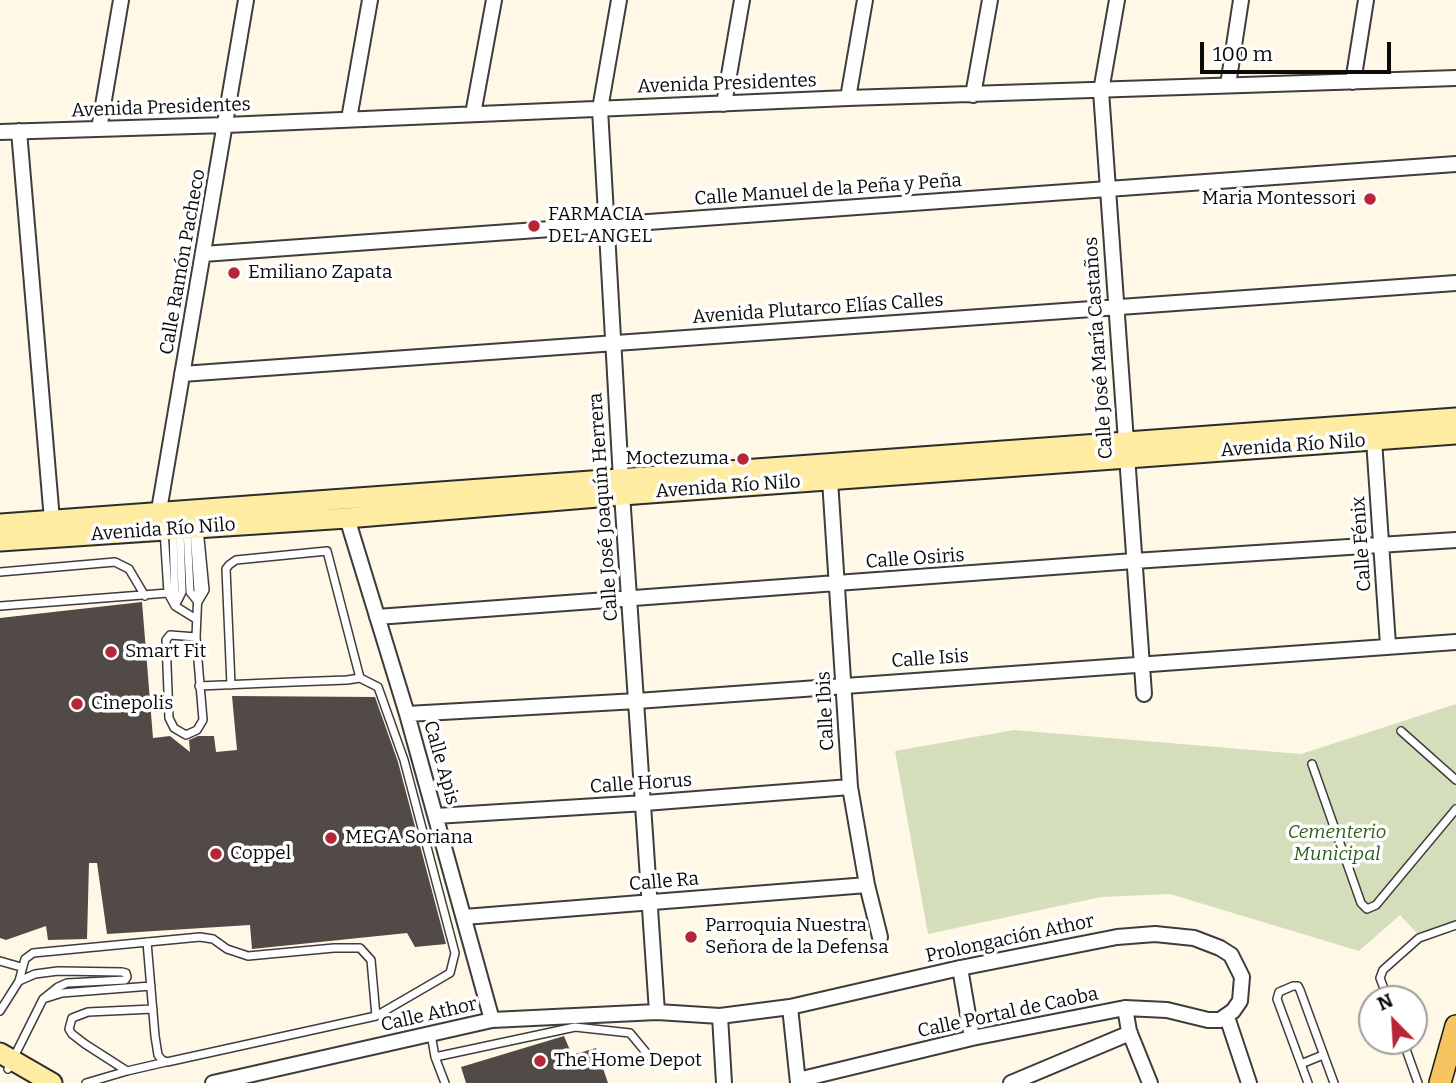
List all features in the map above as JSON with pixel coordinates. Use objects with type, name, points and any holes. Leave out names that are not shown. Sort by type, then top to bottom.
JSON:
[{"type":"main road","name":"Avenida Río Nilo","points":[[0,524],[52,520],[177,527],[347,518],[622,487],[830,480],[1456,418]]},
{"type":"main road","name":"Avenida Río Nilo","points":[[0,541],[622,487],[1126,450],[1456,434]]},
{"type":"main road","points":[[1440,1083],[1456,1026]]},
{"type":"main road","points":[[5,1062],[32,1083]]},
{"type":"main road","points":[[5,1062],[52,1083]]},
{"type":"street","points":[[99,129],[121,0]]},
{"type":"street","name":"Calle Ramón Pacheco","points":[[177,527],[182,374],[246,0]]},
{"type":"street","points":[[349,119],[370,0]]},
{"type":"street","points":[[473,114],[494,0]]},
{"type":"street","name":"Calle José Joaquín Herrera","points":[[619,0],[600,109],[657,1012]]},
{"type":"street","points":[[724,104],[742,0]]},
{"type":"street","points":[[848,99],[865,0]]},
{"type":"street","points":[[973,95],[990,0]]},
{"type":"street","name":"Calle José María Castaños","points":[[1116,0],[1101,92],[1144,694]]},
{"type":"street","points":[[1228,85],[1241,0]]},
{"type":"street","points":[[1353,82],[1366,0]]},
{"type":"street","name":"Avenida Presidentes","points":[[0,132],[1456,78]]},
{"type":"street","points":[[19,131],[52,520]]},
{"type":"street","name":"Calle Manuel de la Peña y Peña","points":[[203,254],[1456,164]]},
{"type":"street","name":"Avenida Plutarco Elías Calles","points":[[182,374],[1456,283]]},
{"type":"street","name":"Calle Fénix","points":[[1374,440],[1388,645]]},
{"type":"street","name":"Calle Ibis","points":[[830,480],[850,787],[867,885],[880,937]]},
{"type":"street","name":"Calle Apis","points":[[347,518],[407,714],[492,1020]]},
{"type":"street","name":"Calle Osiris","points":[[377,617],[1456,540]]},
{"type":"street","name":"Calle Isis","points":[[407,714],[637,701],[1456,642]]},
{"type":"street","name":"Calle Horus","points":[[436,817],[850,787]]},
{"type":"street","name":"Calle Ra","points":[[464,917],[867,885]]},
{"type":"street","name":"Prolongación Athor","points":[[657,1012],[720,1016],[790,1007],[960,968],[1117,937],[1155,934],[1185,935],[1231,955],[1242,977],[1242,992],[1240,1001],[1227,1017]]},
{"type":"street","points":[[960,968],[972,1038]]},
{"type":"street","name":"Calle Portal de Caoba","points":[[790,1007],[798,1082],[972,1038],[1125,1007],[1167,1010],[1208,1020],[1227,1017]]},
{"type":"street","points":[[1125,1007],[1130,1033],[1150,1083]]},
{"type":"street","name":"Calle Athor","points":[[214,1083],[492,1020],[657,1012]]},
{"type":"street","points":[[720,1016],[724,1083]]},
{"type":"street","points":[[1227,1017],[1249,1083]]},
{"type":"street","points":[[1011,1083],[1130,1033]]},
{"type":"lane","points":[[177,527],[168,593],[175,606],[196,620]]},
{"type":"lane","points":[[177,527],[190,592],[198,603]]},
{"type":"lane","points":[[177,527],[205,590],[198,603],[196,620],[203,720],[193,733],[181,734],[169,718],[166,640],[170,635],[196,637]]},
{"type":"lane","points":[[175,606],[177,527]]},
{"type":"lane","points":[[231,685],[226,569],[236,560],[325,551],[330,555],[360,678]]},
{"type":"lane","points":[[0,572],[114,562],[129,569],[145,596]]},
{"type":"lane","points":[[0,606],[168,593]]},
{"type":"lane","points":[[86,1083],[127,1071],[376,1016],[450,973],[455,953],[404,760],[378,687],[360,678],[347,681],[200,686]]},
{"type":"lane","points":[[1401,732],[1456,780]]},
{"type":"lane","points":[[1312,764],[1361,903],[1367,909],[1376,905],[1456,809]]},
{"type":"lane","points":[[1383,985],[1380,978],[1383,970],[1424,935],[1456,925]]},
{"type":"lane","points":[[0,1011],[19,981],[25,958],[33,953],[208,938],[227,949],[248,956],[360,948],[371,960],[376,1016]]},
{"type":"lane","points":[[147,942],[158,1055],[167,1062]]},
{"type":"lane","points":[[0,961],[21,967]]},
{"type":"lane","points":[[5,1062],[43,999],[58,987],[125,980],[127,977],[126,973],[122,972],[58,971],[35,974],[19,981]]},
{"type":"lane","points":[[43,999],[62,993],[151,986]]},
{"type":"lane","points":[[1308,1083],[1277,999],[1280,991],[1293,986],[1300,988],[1334,1083]]},
{"type":"lane","points":[[127,1071],[72,1034],[69,1023],[88,1012],[153,1009]]},
{"type":"lane","points":[[435,1057],[575,1027],[630,1033],[649,1056]]},
{"type":"lane","points":[[431,1034],[435,1057],[446,1083]]},
{"type":"lane","points":[[1301,1064],[1323,1055]]},
{"type":"lane","points":[[1408,1055],[1418,1083]]},
{"type":"green space","name":"Cementerio Municipal","points":[[1456,704],[1456,922],[1417,933],[1400,915],[1359,951],[1170,894],[1101,897],[928,934],[895,751],[1014,730],[1301,754]]},
{"type":"building","points":[[142,602],[153,738],[170,736],[190,752],[189,740],[198,736],[214,736],[216,752],[237,750],[232,696],[375,697],[398,762],[446,944],[415,947],[407,933],[252,949],[250,925],[107,934],[97,863],[89,863],[87,939],[48,940],[46,926],[6,940],[0,938],[0,618]]},
{"type":"building","name":"The Home Depot","points":[[564,1036],[572,1055],[596,1048],[608,1083],[466,1083],[461,1067]]},
{"type":"place","name":"Maria Montessori","points":[[1370,199]]},
{"type":"place","name":"FARMACIA DEL ANGEL","points":[[534,226]]},
{"type":"place","name":"Emiliano Zapata","points":[[234,273]]},
{"type":"place","name":"Moctezuma","points":[[743,459]]},
{"type":"place","name":"Smart Fit","points":[[111,652]]},
{"type":"place","name":"Cinepolis","points":[[77,704]]},
{"type":"place","name":"MEGA Soriana","points":[[331,838]]},
{"type":"place","name":"Coppel","points":[[216,854]]},
{"type":"place","name":"Parroquia Nuestra Señora de la Defensa","points":[[691,937]]},
{"type":"place","name":"The Home Depot","points":[[540,1061]]}]
